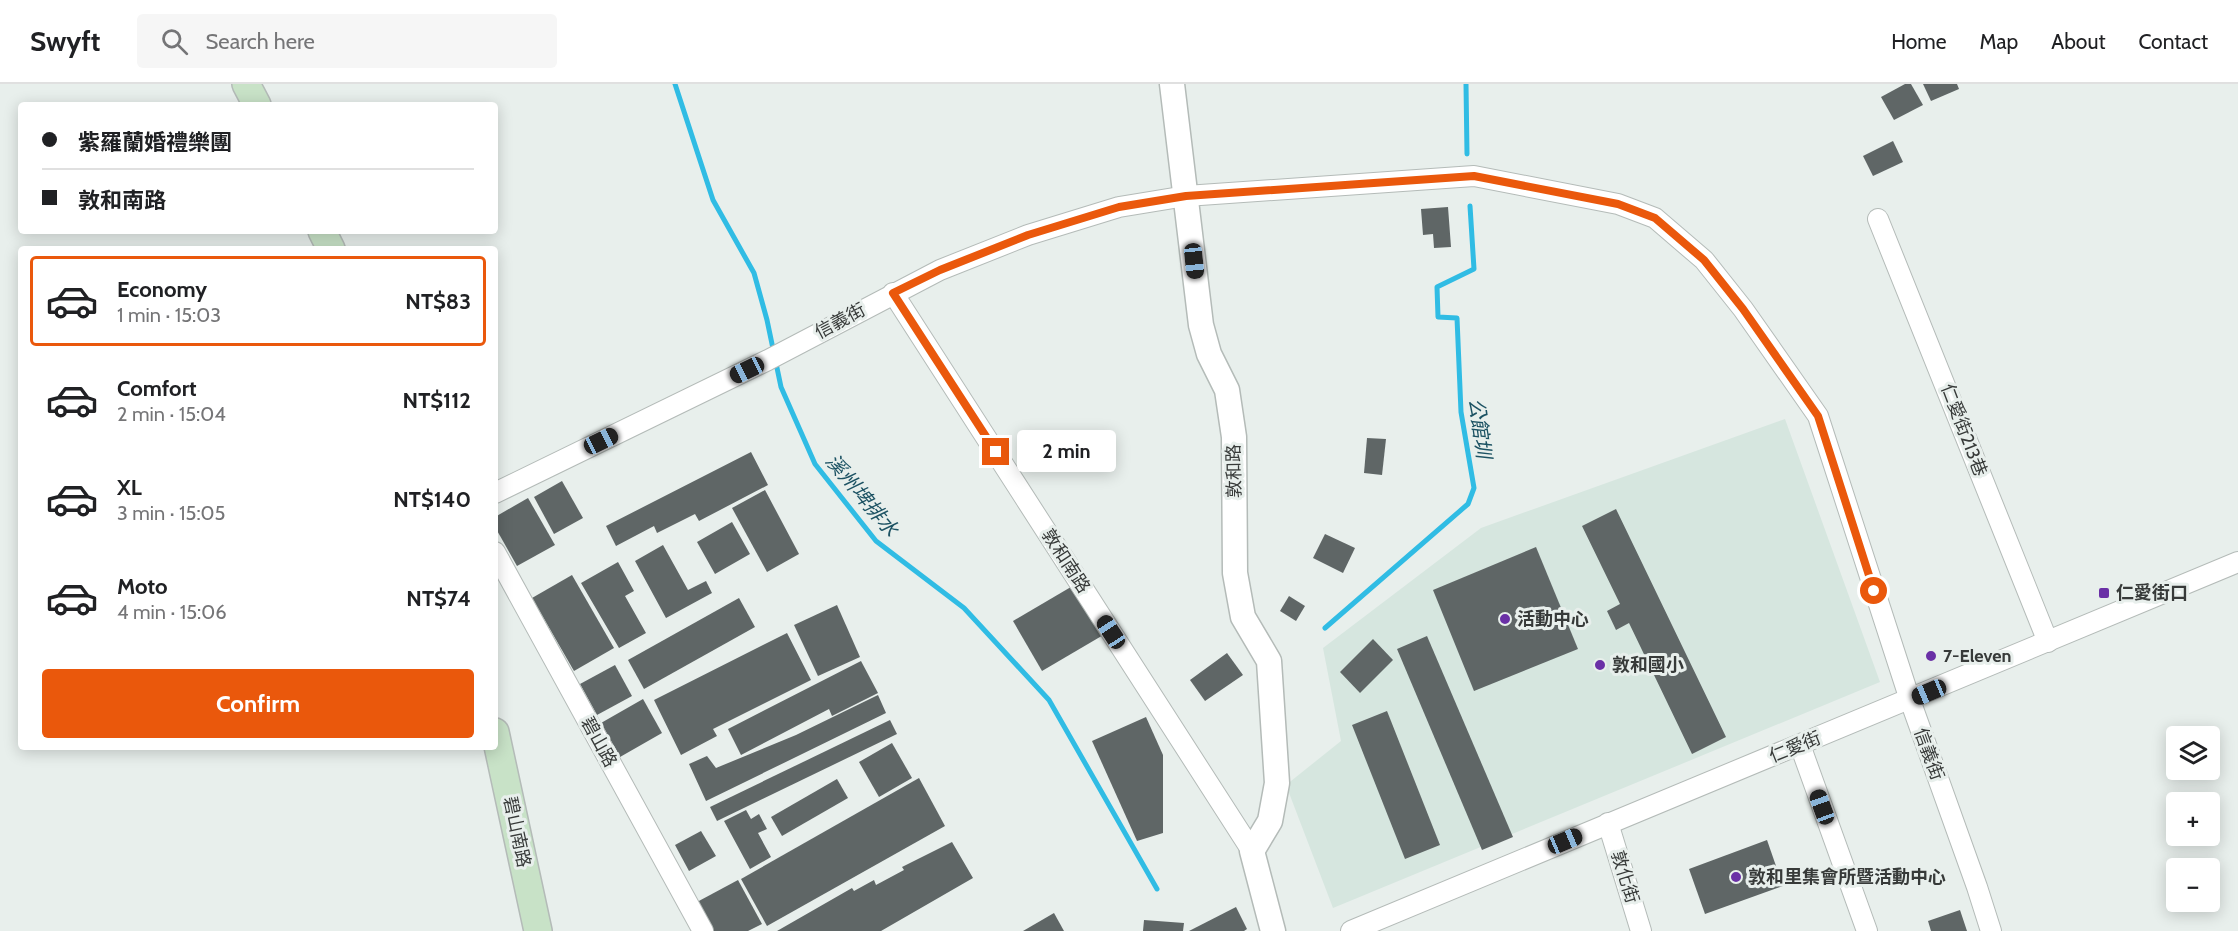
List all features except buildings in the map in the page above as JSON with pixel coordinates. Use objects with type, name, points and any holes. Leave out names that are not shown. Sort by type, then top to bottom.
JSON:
[{"type":"main road","points":[[246,84],[255,102]]},
{"type":"main road","name":"碧山南路","points":[[498,746],[538,931]]},
{"type":"street","name":"敦和路","points":[[1172,84],[1201,325],[1209,354],[1227,390],[1234,437],[1235,573],[1243,616],[1269,661],[1277,783],[1270,821],[1252,851]]},
{"type":"street","name":"信義街","points":[[498,492],[768,360],[940,270],[1028,235],[1119,207],[1186,196],[1474,176],[1618,204],[1655,218],[1704,260],[1743,309],[1818,416],[1910,700],[1991,931]]},
{"type":"street","name":"仁愛街213巷","points":[[1878,219],[2048,642]]},
{"type":"street","name":"敦和南路","points":[[893,293],[1252,851],[1273,931]]},
{"type":"street","name":"碧山路","points":[[498,557],[703,931]]},
{"type":"street","name":"仁愛街","points":[[1351,931],[2238,562]]},
{"type":"street","points":[[1800,745],[1867,931]]},
{"type":"street","name":"敦化街","points":[[1608,823],[1641,931]]},
{"type":"shaded area","name":"敦和國小","points":[[1785,419],[1880,682],[1333,908],[1286,785],[1341,741],[1323,648],[1481,528]]},
{"type":"waterway","name":"溪州埤排水","points":[[675,84],[713,200],[754,273],[767,320],[781,387],[815,464],[876,541],[964,608],[1049,700],[1157,889]]},
{"type":"waterway","name":"公館圳","points":[[1466,84],[1467,154]]},
{"type":"waterway","name":"公館圳","points":[[1325,628],[1468,504],[1474,488],[1461,412],[1457,318],[1438,317],[1437,287],[1474,269],[1470,206]]},
{"type":"place","name":"仁愛街口","points":[[2104,593]]},
{"type":"place","name":"活動中心","points":[[1505,619]]},
{"type":"place","name":"7-Eleven","points":[[1931,656]]},
{"type":"place","name":"敦和國小","points":[[1600,665]]},
{"type":"place","name":"敦和里集會所暨活動中心","points":[[1736,877]]},
{"type":"route","points":[[996,452],[893,293],[940,270],[1028,235],[1119,207],[1186,196],[1474,176],[1618,204],[1655,218],[1679,236],[1704,260],[1743,309],[1818,416],[1874,591]]}]
